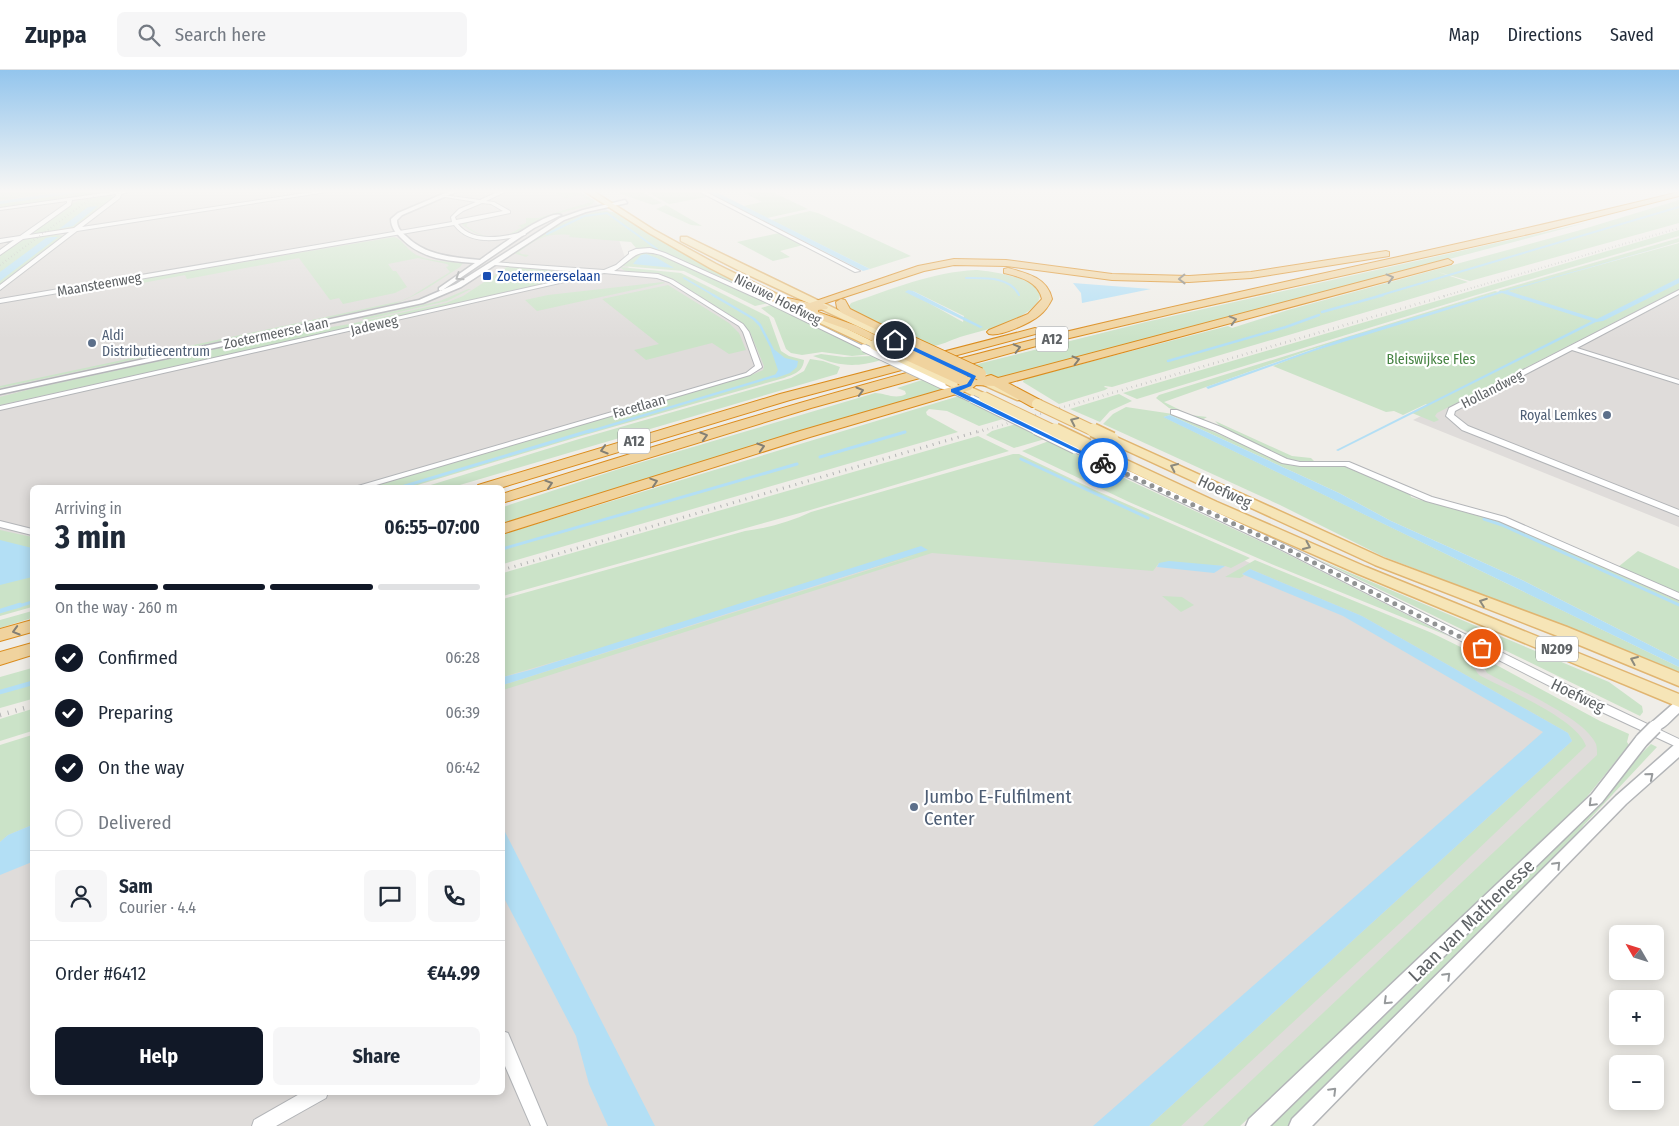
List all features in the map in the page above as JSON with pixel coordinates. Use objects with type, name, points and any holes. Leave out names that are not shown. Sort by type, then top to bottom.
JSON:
[{"type":"highway","name":"A12","points":[[494,485],[785,397],[950,353],[1073,322],[1446,240]]},
{"type":"highway","name":"A12","points":[[505,498],[769,417],[1015,349],[1161,313],[1490,240]]},
{"type":"highway","name":"A12","points":[[1483,253],[1529,240]]},
{"type":"highway","name":"A12","points":[[814,310],[922,268],[954,262],[998,262],[1089,275],[1130,278],[1197,279],[1251,275],[1392,253]]},
{"type":"highway","name":"A12","points":[[505,528],[789,439],[980,383],[1459,259]]},
{"type":"highway","name":"A12","points":[[785,397],[875,366],[1011,325],[1039,311],[1045,304],[1047,296],[1039,284],[1023,276],[993,269],[963,268],[919,276],[814,310]]},
{"type":"highway","name":"N209","points":[[785,300],[814,310],[884,343],[980,383],[1037,404]]},
{"type":"highway","name":"N209","points":[[840,302],[842,308],[884,343],[980,383]]},
{"type":"highway","points":[[0,635],[30,627]]},
{"type":"highway","points":[[0,659],[30,650]]},
{"type":"highway","points":[[0,669],[30,662]]},
{"type":"main road","name":"Nieuwe Hoefweg","points":[[667,240],[785,300]]},
{"type":"main road","name":"Nieuwe Hoefweg","points":[[685,240],[785,300]]},
{"type":"main road","name":"Nieuwe Hoefweg","points":[[884,343],[942,362]]},
{"type":"main road","name":"Nieuwe Hoefweg","points":[[884,343],[917,369]]},
{"type":"main road","name":"Hoefweg","points":[[942,362],[980,383]]},
{"type":"main road","name":"Hoefweg","points":[[917,369],[980,383]]},
{"type":"main road","name":"Hoefweg","points":[[980,383],[978,398],[1082,448],[1361,570],[1557,649],[1679,701]]},
{"type":"main road","name":"Hoefweg","points":[[1037,404],[1372,559],[1561,630],[1679,680]]},
{"type":"street","points":[[0,253],[18,240]]},
{"type":"street","points":[[0,288],[62,240]]},
{"type":"street","name":"Maansteenweg","points":[[0,302],[354,240]]},
{"type":"street","points":[[406,240],[410,246],[425,254],[445,258],[497,261]]},
{"type":"street","name":"Zoetermeerse laan","points":[[381,311],[429,296],[514,240]]},
{"type":"street","name":"Zoetermeerse laan","points":[[0,393],[413,305],[449,292],[530,240]]},
{"type":"street","points":[[795,240],[856,271]]},
{"type":"street","name":"Nieuwe Hoefweg","points":[[636,251],[650,250],[663,254],[785,300],[884,343]]},
{"type":"street","name":"Jadeweg","points":[[0,408],[548,286],[618,266],[636,251]]},
{"type":"street","name":"Facetlaan","points":[[365,485],[744,376],[758,369],[758,362],[746,332],[736,322],[671,281],[658,276],[606,270],[497,261]]},
{"type":"street","name":"Facetlaan","points":[[606,270],[632,274]]},
{"type":"street","name":"Hollandweg","points":[[1679,292],[1452,410],[1450,416],[1465,428],[1679,513]]},
{"type":"street","points":[[1572,348],[1679,382]]},
{"type":"street","points":[[1174,412],[1218,429],[1285,461],[1300,464],[1346,464],[1429,498],[1502,519],[1679,598]]},
{"type":"street","name":"Hoefweg","points":[[1082,448],[1593,703],[1677,749]]},
{"type":"street","points":[[0,524],[30,532]]},
{"type":"street","name":"Laan van Mathenesse","points":[[1256,1126],[1597,798],[1642,740],[1679,706]]},
{"type":"street","name":"Laan van Mathenesse","points":[[1299,1126],[1621,800],[1677,749]]},
{"type":"street","points":[[505,1046],[539,1126]]},
{"type":"street","points":[[260,1126],[315,1095]]},
{"type":"shaded area","points":[[0,240],[619,240],[629,269],[675,276],[756,329],[772,372],[380,485],[30,485],[30,542],[0,535]]},
{"type":"shaded area","points":[[1679,287],[1679,527],[1413,420],[1648,303]]},
{"type":"shaded area","points":[[1013,460],[1418,636],[1605,733],[1611,744],[1210,1126],[0,1126],[0,769],[30,760],[30,1095],[505,1095],[505,615]]},
{"type":"green space","points":[[23,240],[58,240],[0,285],[0,255]]},
{"type":"green space","points":[[374,240],[400,240],[412,252],[423,258],[463,263],[460,267],[428,288],[411,297],[394,304],[0,388],[0,386],[401,301],[450,272],[446,267],[449,266],[447,264],[418,258],[388,264],[393,271],[396,271],[407,287],[395,293],[343,304],[339,298],[330,300],[299,258],[187,279],[185,275],[121,287],[120,284],[113,284]]},
{"type":"green space","points":[[533,240],[537,240],[519,252],[529,255],[526,257],[513,253]]},
{"type":"green space","points":[[610,240],[660,240],[769,298],[659,251],[636,248],[631,242]]},
{"type":"green space","points":[[794,240],[803,245],[780,251],[790,257],[773,261],[737,242]]},
{"type":"green space","points":[[812,240],[877,240],[911,256],[870,269]]},
{"type":"green space","points":[[1508,240],[1520,240],[996,379],[970,366],[1146,322]]},
{"type":"green space","points":[[1543,240],[1617,240],[1470,281],[1438,272],[1468,282],[1112,387],[1105,386],[1108,388],[1105,390],[1059,404],[1023,382],[1024,379],[1228,326],[1232,328],[1288,310]]},
{"type":"green space","points":[[1644,240],[1664,240],[1473,296],[1137,399],[1123,393]]},
{"type":"green space","name":"Bleiswijkse Fles","points":[[1671,240],[1679,240],[1679,242],[1549,279],[1679,243],[1679,289],[1437,413],[1435,416],[1439,420],[1434,422],[1412,413],[1428,405],[1426,404],[1403,415],[1394,411],[1386,412],[1273,366],[1303,354],[1504,291],[1500,290]]},
{"type":"green space","points":[[645,252],[666,257],[769,303],[755,306],[684,271],[621,266],[635,254]]},
{"type":"green space","points":[[507,267],[578,273],[575,276],[560,281],[0,405],[0,397],[31,389],[266,338],[350,324],[446,303],[463,296]]},
{"type":"green space","points":[[620,267],[681,273],[769,317],[781,351],[789,356],[804,360],[802,367],[797,372],[784,378],[418,485],[376,485],[763,370],[764,366],[750,332],[735,318],[669,278],[625,271]]},
{"type":"green space","points":[[960,271],[984,271],[1022,279],[1039,291],[1039,299],[1023,315],[1006,323],[931,346],[910,341],[863,318],[848,308],[851,303],[897,287]],"holes":[[[907,291],[913,291],[964,316],[963,322]]]},
{"type":"green space","points":[[665,283],[537,311],[525,300],[548,295]]},
{"type":"green space","points":[[668,285],[729,323],[739,333],[746,350],[729,354],[712,343],[646,360],[634,350],[659,344],[602,299]]},
{"type":"green space","points":[[471,289],[447,301],[364,320],[362,318],[440,301]]},
{"type":"green space","points":[[1495,291],[1499,292],[1310,350],[1164,402],[1190,415],[1207,417],[1202,420],[1169,408],[1156,398],[1159,395]]},
{"type":"green space","points":[[771,305],[872,354],[852,356],[822,352],[802,355],[791,353],[786,349],[774,318],[761,308]]},
{"type":"green space","points":[[821,354],[844,357],[873,356],[881,360],[847,365],[813,356]]},
{"type":"green space","points":[[810,359],[840,367],[837,374],[460,485],[431,485],[579,439],[791,378],[804,371]]},
{"type":"green space","points":[[922,380],[943,389],[787,435],[505,526],[505,506],[622,468],[875,393],[894,396],[906,394],[905,391],[897,388]]},
{"type":"green space","points":[[1119,394],[1132,401],[1110,411],[1100,422],[1070,409]]},
{"type":"green space","points":[[959,396],[1003,419],[979,426],[947,411],[929,409],[926,412],[927,415],[958,432],[505,563],[505,533]]},
{"type":"green space","points":[[1126,407],[1173,414],[1289,465],[1304,467],[1337,465],[1346,467],[1410,494],[1411,497],[1508,524],[1679,601],[1679,660],[1522,580],[1391,521],[1339,493],[1170,415],[1164,417],[1679,667],[1679,674],[1574,630],[1382,556],[1280,505],[1103,424],[1113,414]]},
{"type":"green space","points":[[1215,421],[1292,456],[1311,458],[1314,461],[1290,459],[1278,455],[1254,445],[1221,427]]},
{"type":"green space","points":[[1016,424],[1045,439],[1014,448],[986,435],[992,431]]},
{"type":"green space","points":[[978,436],[1009,451],[807,511],[505,595],[505,572]]},
{"type":"green space","points":[[1049,441],[1279,550],[1451,637],[1269,563],[1129,502],[1022,451]]},
{"type":"green space","points":[[1013,454],[1019,454],[1097,491],[1250,558],[1231,568],[1225,566],[1159,563],[1153,571],[932,553],[505,689],[505,684],[923,553],[505,676],[505,598],[745,531],[779,524],[811,512]]},
{"type":"green space","points":[[0,530],[30,537],[30,608],[0,616]]},
{"type":"green space","points":[[1638,551],[1679,569],[1679,594],[1618,567]]},
{"type":"green space","points":[[1317,559],[1609,682],[1642,706],[1643,712],[1640,716]]},
{"type":"green space","points":[[1255,560],[1432,633],[1477,655],[1472,665],[1479,675],[1555,715],[1570,725],[1586,746],[1426,899],[1181,1126],[1149,1126],[1572,741],[1568,733],[1362,616],[1250,569],[1242,574],[1244,576],[1240,578],[1225,577]]},
{"type":"green space","points":[[1162,596],[1182,597],[1194,605],[1181,612]]},
{"type":"green space","points":[[30,612],[30,619],[0,628],[0,620]]},
{"type":"green space","points":[[1489,661],[1600,721],[1629,734],[1627,742],[1629,745],[1573,814],[1466,917],[1240,1126],[1203,1126],[1597,755],[1596,744],[1578,724],[1547,704],[1487,673],[1484,668]]},
{"type":"green space","points":[[30,669],[30,700],[0,708],[0,677]]},
{"type":"green space","points":[[30,710],[30,732],[0,741],[0,719]]},
{"type":"green space","points":[[30,736],[30,826],[8,835],[0,842],[0,745]]},
{"type":"green space","points":[[1651,744],[1657,747],[1584,825],[1568,846],[1290,1126],[1265,1126]]},
{"type":"water","points":[[43,240],[54,240],[0,281],[0,272]]},
{"type":"water","points":[[802,240],[813,240],[870,269],[863,271]]},
{"type":"water","points":[[1679,242],[1508,291],[1597,319],[1679,278],[1679,283],[1603,321],[1596,322],[1338,451],[1336,450],[1592,321],[1502,293],[1314,351],[1208,389],[1206,387],[1342,339],[1499,291]]},
{"type":"water","points":[[646,254],[674,268],[633,264],[641,255]]},
{"type":"water","points":[[1073,283],[1151,289],[1082,303],[1081,293]]},
{"type":"water","points":[[908,290],[983,327],[980,328],[905,292]]},
{"type":"water","points":[[771,350],[775,350],[785,358],[798,361],[797,367],[790,373],[774,377],[778,370]]},
{"type":"water","points":[[1170,415],[1339,493],[1391,521],[1522,580],[1679,660],[1679,667],[1163,417]]},
{"type":"water","points":[[0,540],[30,548],[30,578],[0,585]]},
{"type":"water","points":[[921,546],[928,550],[505,684],[505,676]]},
{"type":"water","points":[[1169,561],[1225,566],[1214,573],[1157,567],[1159,563]]},
{"type":"water","points":[[1250,569],[1362,616],[1568,733],[1572,741],[1149,1126],[1093,1126],[1543,732],[1343,616],[1242,574]]},
{"type":"water","points":[[30,826],[30,863],[0,875],[0,842],[8,835]]},
{"type":"water","points":[[505,832],[655,1126],[608,1126],[589,1084],[576,1036],[505,900]]},
{"type":"waterway","points":[[645,240],[657,249]]},
{"type":"waterway","points":[[1378,296],[1566,240]]},
{"type":"waterway","points":[[684,278],[715,296]]},
{"type":"waterway","points":[[966,278],[988,278],[1003,281],[1015,289],[1019,295]]},
{"type":"waterway","points":[[713,295],[754,319],[760,325],[775,354]]},
{"type":"waterway","points":[[1322,312],[1383,295]]},
{"type":"waterway","points":[[1168,361],[1286,327],[1319,315]]},
{"type":"waterway","points":[[588,432],[778,375]]},
{"type":"waterway","points":[[408,485],[592,430]]},
{"type":"waterway","points":[[820,457],[905,432]]},
{"type":"waterway","points":[[1021,459],[1148,518]]},
{"type":"waterway","points":[[505,548],[797,464]]},
{"type":"waterway","points":[[1484,519],[1502,525],[1679,605]]},
{"type":"waterway","points":[[16,607],[30,603]]},
{"type":"waterway","points":[[0,611],[20,605]]},
{"type":"waterway","points":[[0,692],[30,684]]},
{"type":"railway","points":[[0,265],[34,240]]},
{"type":"railway","points":[[1444,296],[1637,240]]},
{"type":"railway","points":[[978,432],[1448,295]]},
{"type":"railway","points":[[505,569],[983,430]]},
{"type":"railway","points":[[0,715],[30,707]]},
{"type":"way so far","points":[[1103,463],[1273,542],[1482,648]]},
{"type":"place","name":"Zoetermeerselaan","points":[[487,276]]},
{"type":"place","name":"Aldi Distributiecentrum","points":[[92,343]]},
{"type":"place","name":"Royal Lemkes","points":[[1607,415]]},
{"type":"place","name":"Jumbo E-Fulfilment Center","points":[[914,807]]},
{"type":"route","points":[[895,340],[974,378],[969,385],[954,390],[1103,463]]}]
